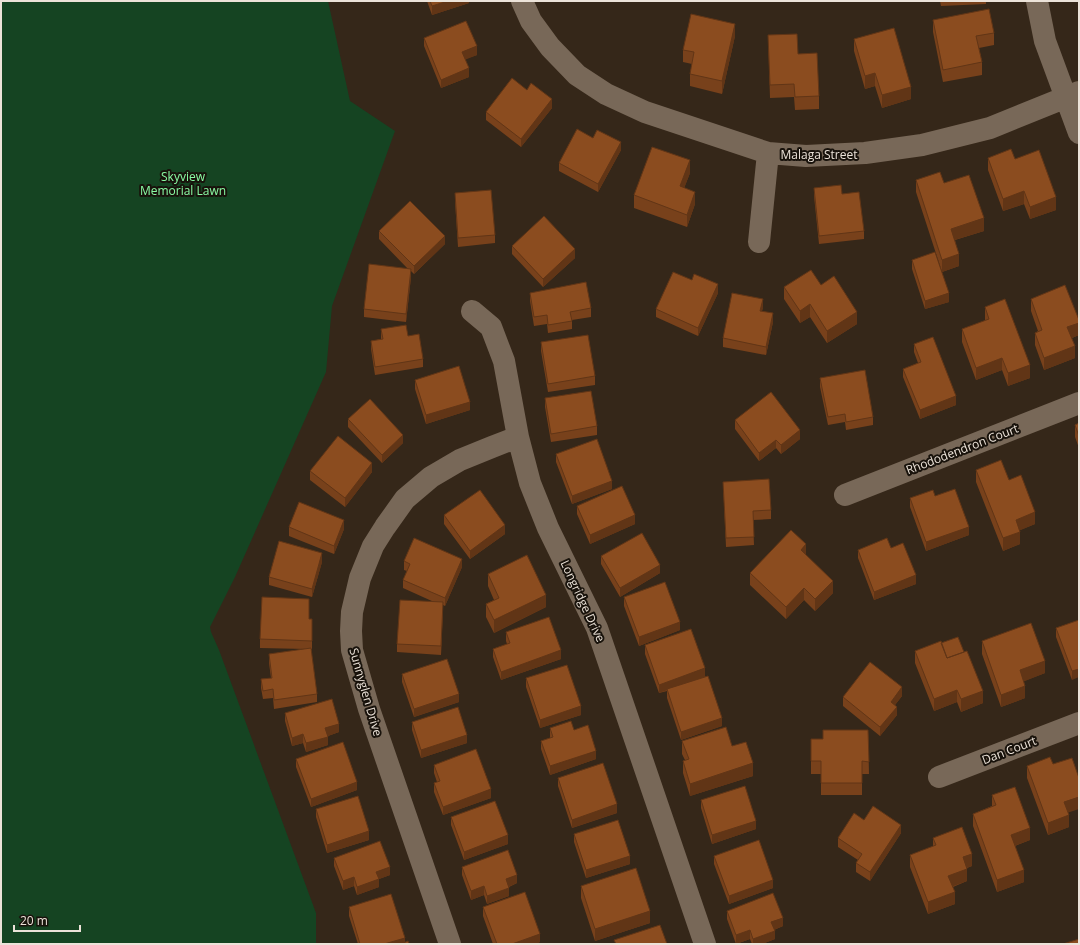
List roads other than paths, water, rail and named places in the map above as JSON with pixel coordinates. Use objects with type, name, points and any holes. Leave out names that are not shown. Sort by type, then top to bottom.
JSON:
[{"type":"street","name":"Malaga Street","points":[[522,1],[531,21],[550,47],[577,75],[606,94],[645,112],[768,153],[806,156],[865,154],[922,145],[990,128],[1072,95]]},
{"type":"street","points":[[1037,1],[1045,41],[1072,95],[1079,133]]},
{"type":"street","points":[[759,242],[768,153]]},
{"type":"street","name":"Longridge Drive","points":[[472,311],[491,327],[504,361],[518,437],[530,483],[548,528],[597,628],[705,944]]},
{"type":"street","name":"Rhododendron Court","points":[[845,495],[1079,403]]},
{"type":"street","name":"Sunnyglen Drive","points":[[450,944],[368,709],[352,650],[352,612],[360,578],[373,546],[405,499],[431,478],[460,460],[518,437]]},
{"type":"street","name":"Dan Court","points":[[939,777],[1079,723]]},
{"type":"park label","name":"Skyview Memorial Lawn","points":[[183,183]]}]
